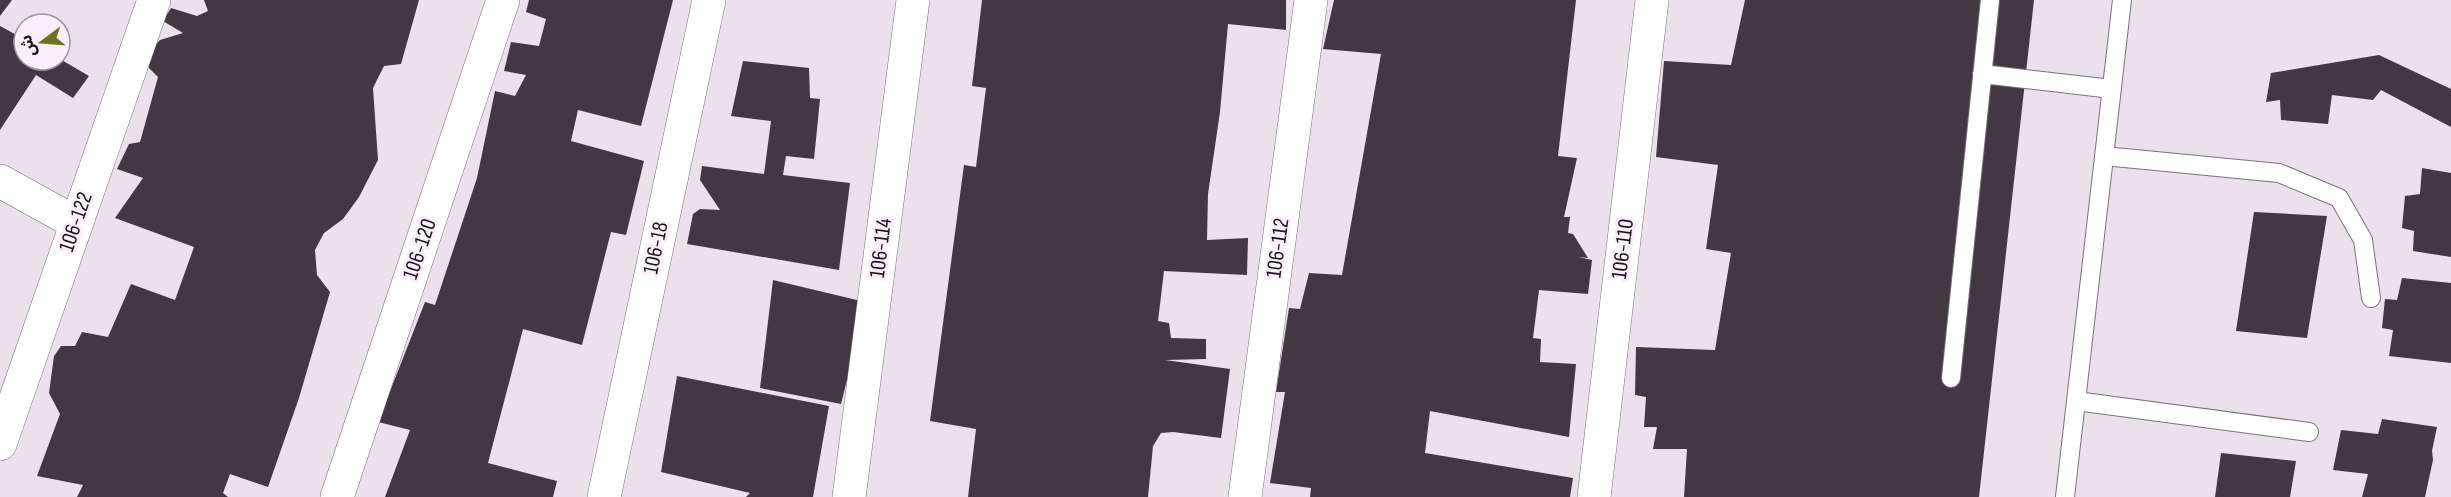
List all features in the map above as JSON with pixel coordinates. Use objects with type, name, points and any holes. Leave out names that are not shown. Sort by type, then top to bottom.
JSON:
[{"type":"street","name":"106-122","points":[[0,444],[154,0]]},
{"type":"street","name":"106-120","points":[[337,497],[503,0]]},
{"type":"street","name":"106-18","points":[[604,497],[708,0]]},
{"type":"street","name":"106-114","points":[[849,497],[913,0]]},
{"type":"street","name":"106-112","points":[[1245,497],[1311,0]]},
{"type":"street","name":"106-110","points":[[1594,497],[1652,0]]},
{"type":"street","points":[[0,181],[76,223]]},
{"type":"lane","points":[[1951,378],[1990,0]]},
{"type":"lane","points":[[2066,497],[2122,0]]},
{"type":"lane","points":[[1982,74],[2112,89]]},
{"type":"lane","points":[[2104,156],[2279,173],[2339,198],[2363,240],[2371,298]]},
{"type":"lane","points":[[2076,401],[2309,432]]},
{"type":"building","points":[[0,0],[12,0],[0,16]]},
{"type":"building","points":[[204,0],[419,0],[401,64],[384,66],[373,88],[378,160],[359,197],[343,219],[324,233],[315,250],[317,275],[330,292],[299,398],[268,487],[230,474],[223,493],[228,497],[77,497],[83,485],[37,476],[60,414],[49,393],[54,356],[61,346],[75,346],[82,332],[108,337],[131,284],[175,300],[194,247],[115,218],[143,178],[117,169],[129,144],[140,142],[158,77],[146,65],[154,46],[160,40],[183,33],[163,21],[171,8],[197,16],[208,11]]},
{"type":"building","points":[[529,0],[673,0],[641,126],[578,110],[571,141],[644,161],[626,235],[611,232],[582,345],[523,329],[488,463],[557,481],[553,497],[385,497],[410,430],[378,422],[425,302],[435,305],[477,178],[495,91],[515,96],[526,75],[504,71],[511,42],[539,46],[546,19],[526,12]]},
{"type":"building","points":[[982,0],[1286,0],[1286,30],[1228,24],[1220,112],[1208,194],[1207,240],[1248,238],[1247,275],[1164,271],[1158,321],[1169,323],[1171,338],[1206,339],[1206,359],[1165,360],[1230,369],[1221,438],[1173,432],[1161,433],[1153,446],[1148,497],[968,497],[976,429],[930,421],[964,165],[976,167],[986,88],[972,86]]},
{"type":"building","points":[[1334,0],[1576,0],[1558,156],[1577,158],[1564,217],[1570,217],[1568,233],[1573,234],[1588,258],[1578,257],[1592,260],[1588,294],[1539,290],[1533,338],[1541,339],[1540,362],[1576,364],[1569,437],[1430,411],[1425,453],[1573,478],[1570,497],[1310,497],[1311,488],[1270,483],[1285,392],[1276,392],[1289,308],[1300,309],[1309,273],[1342,275],[1381,54],[1323,49]]},
{"type":"building","points":[[1745,0],[2034,0],[1979,497],[1684,497],[1687,449],[1653,449],[1657,427],[1644,427],[1646,397],[1635,395],[1636,347],[1715,350],[1731,253],[1706,249],[1718,165],[1656,157],[1664,61],[1731,65]]},
{"type":"building","points":[[0,26],[12,32],[12,72],[72,72],[72,66],[89,76],[73,98],[36,75],[0,130]]},
{"type":"building","points":[[2379,55],[2451,89],[2451,127],[2381,90],[2373,100],[2332,95],[2328,124],[2281,120],[2280,100],[2266,102],[2271,73]]},
{"type":"building","points":[[743,61],[809,68],[810,98],[820,99],[814,159],[786,156],[783,175],[850,183],[839,270],[687,244],[693,214],[700,209],[720,210],[700,180],[702,166],[764,174],[771,121],[731,116]]},
{"type":"building","points":[[2422,168],[2451,173],[2451,257],[2413,251],[2414,231],[2402,228],[2405,196],[2420,194]]},
{"type":"building","points":[[2254,212],[2327,216],[2307,338],[2236,331]]},
{"type":"building","points":[[2402,278],[2451,283],[2451,363],[2389,356],[2393,330],[2382,328],[2385,299],[2397,300]]},
{"type":"building","points":[[773,280],[861,301],[858,336],[841,404],[760,388]]},
{"type":"building","points":[[677,376],[829,406],[813,497],[746,497],[750,493],[661,472]]},
{"type":"building","points":[[2382,419],[2437,427],[2425,497],[2362,497],[2368,474],[2333,470],[2341,430],[2378,434]]},
{"type":"building","points":[[2221,453],[2296,461],[2290,497],[2215,497]]}]
